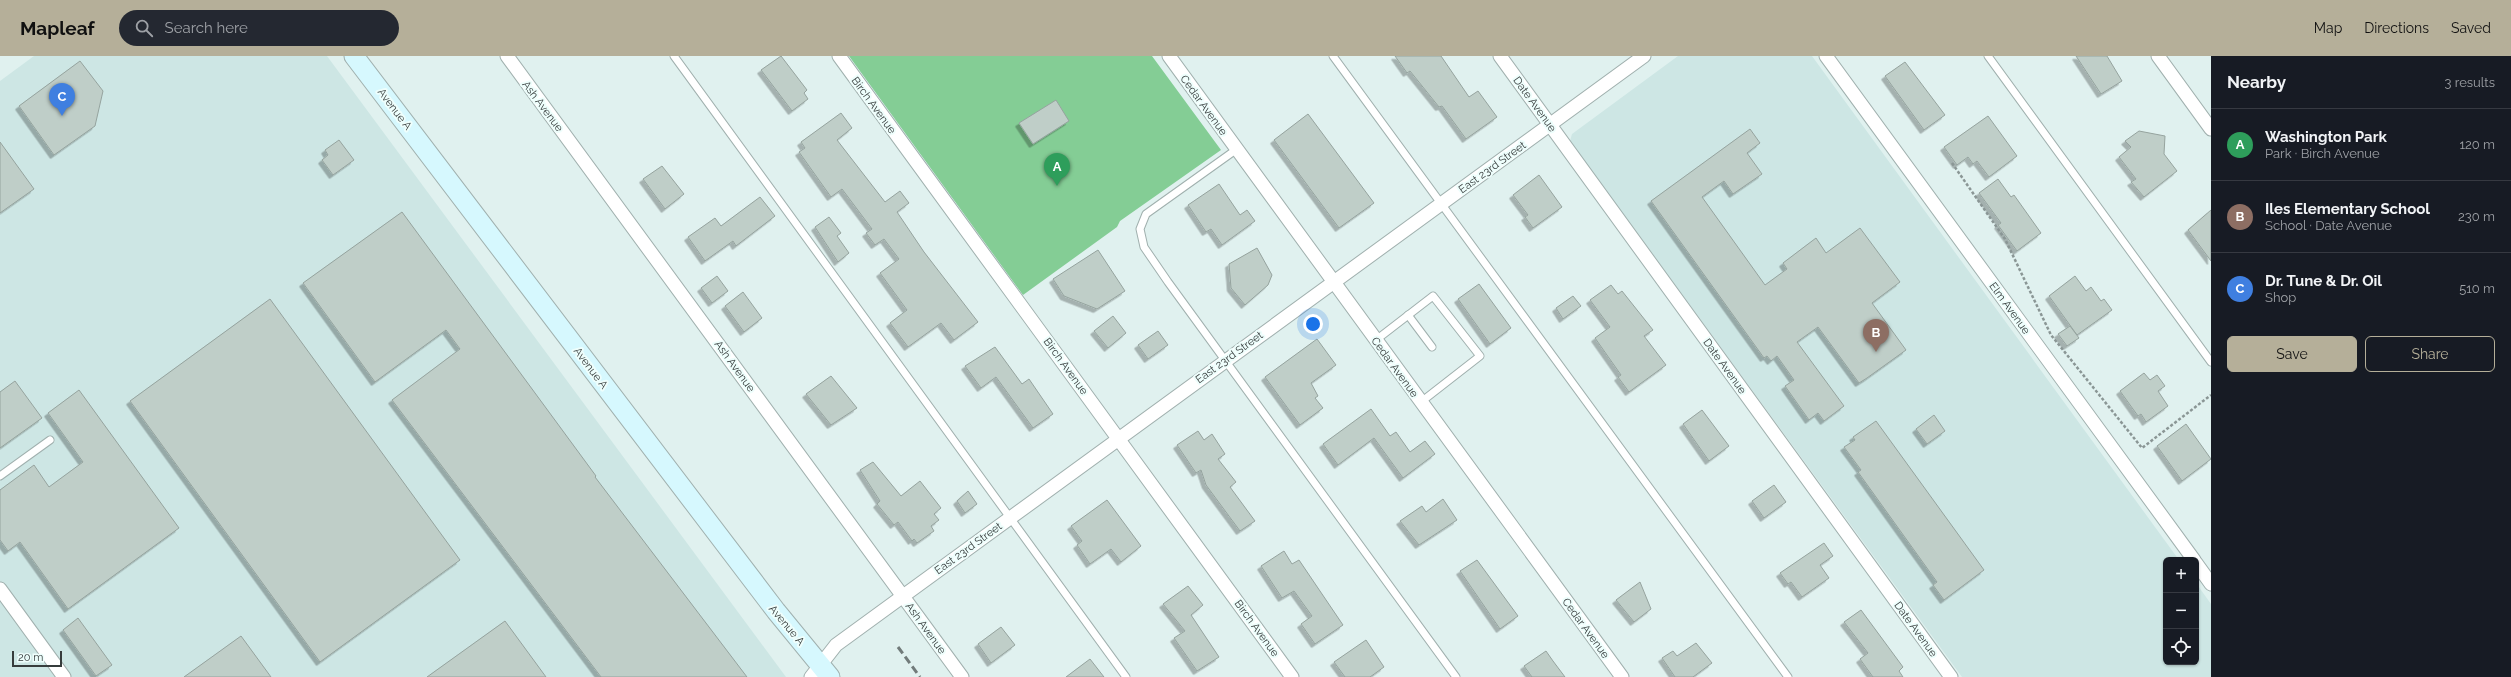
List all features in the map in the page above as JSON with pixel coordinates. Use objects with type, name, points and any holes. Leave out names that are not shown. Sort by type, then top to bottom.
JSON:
[{"type":"main road","name":"Avenue A","points":[[354,56],[776,612],[820,673]]},
{"type":"street","name":"Ash Avenue","points":[[507,56],[962,677]]},
{"type":"street","name":"Birch Avenue","points":[[839,56],[1292,677]]},
{"type":"street","name":"Cedar Avenue","points":[[1169,56],[1622,677]]},
{"type":"street","name":"Date Avenue","points":[[1500,56],[1951,677]]},
{"type":"street","name":"East 23rd Street","points":[[820,673],[836,645],[1644,56]]},
{"type":"street","name":"Elm Avenue","points":[[1826,56],[2192,557]]},
{"type":"street","points":[[2158,56],[2211,128]]},
{"type":"street","points":[[2199,567],[2211,584]]},
{"type":"street","points":[[0,589],[64,677]]},
{"type":"lane","points":[[674,56],[1011,516],[1126,677]]},
{"type":"lane","points":[[1333,56],[1788,677]]},
{"type":"lane","points":[[1988,56],[2211,362]]},
{"type":"lane","points":[[1237,150],[1146,214],[1140,229],[1144,247],[1456,677]]},
{"type":"lane","points":[[1376,340],[1433,296],[1480,356],[1421,402]]},
{"type":"lane","points":[[1408,316],[1432,347]]},
{"type":"lane","points":[[0,476],[50,440]]},
{"type":"path","points":[[1952,163],[2005,238],[2051,335],[2142,448],[2211,395]]},
{"type":"shaded area","points":[[34,56],[327,56],[786,677],[0,677],[0,81]]},
{"type":"shaded area","points":[[1678,56],[1812,56],[2177,557],[2163,557],[2163,665],[2199,665],[2199,587],[2211,604],[2211,677],[1962,677],[1570,141],[1572,134]]},
{"type":"green space","points":[[849,56],[1152,56],[1221,150],[1120,221],[1117,227],[1023,295]]},
{"type":"building","points":[[781,56],[807,90],[804,93],[808,99],[792,111],[761,70]]},
{"type":"building","points":[[1395,56],[1441,56],[1469,97],[1478,91],[1497,117],[1466,139],[1442,106],[1439,107],[1410,71],[1407,73]]},
{"type":"building","points":[[2076,56],[2107,56],[2122,81],[2101,94]]},
{"type":"building","points":[[80,61],[103,91],[95,126],[54,155],[19,106]]},
{"type":"building","points":[[1905,62],[1945,115],[1924,130],[1885,76]]},
{"type":"building","points":[[1056,100],[1069,121],[1033,144],[1019,123]]},
{"type":"building","points":[[841,113],[852,128],[837,140],[885,202],[900,191],[909,203],[897,212],[924,252],[978,322],[954,340],[941,323],[908,347],[890,323],[907,310],[880,273],[899,259],[884,239],[875,245],[866,233],[872,229],[842,189],[831,197],[799,152],[805,148],[801,142]]},
{"type":"building","points":[[1308,114],[1374,203],[1339,228],[1274,140]]},
{"type":"building","points":[[1988,116],[2017,156],[1989,177],[1977,161],[1973,164],[1968,157],[1957,165],[1944,147]]},
{"type":"building","points":[[1750,129],[1760,143],[1747,153],[1762,174],[1733,194],[1724,181],[1702,197],[1765,285],[1787,269],[1783,263],[1816,238],[1826,253],[1860,228],[1900,282],[1872,303],[1906,350],[1859,383],[1818,327],[1797,342],[1844,406],[1824,421],[1818,413],[1809,420],[1785,386],[1794,380],[1777,356],[1771,361],[1767,356],[1764,358],[1651,201]]},
{"type":"building","points":[[2139,131],[2165,136],[2164,154],[2177,171],[2144,197],[2131,182],[2136,179],[2119,157],[2131,147],[2125,141]]},
{"type":"building","points":[[339,140],[354,160],[333,175],[322,160],[328,155],[325,150]]},
{"type":"building","points":[[0,142],[34,189],[0,213]]},
{"type":"building","points":[[662,166],[684,194],[665,209],[643,179]]},
{"type":"building","points":[[1539,175],[1562,207],[1533,228],[1525,217],[1528,215],[1513,195]]},
{"type":"building","points":[[1998,179],[2011,197],[2014,195],[2041,233],[2017,251],[1998,225],[2001,223],[1979,193]]},
{"type":"building","points":[[1219,184],[1240,215],[1247,210],[1255,221],[1222,245],[1211,229],[1206,232],[1188,205]]},
{"type":"building","points":[[760,197],[775,216],[736,246],[733,241],[705,261],[688,237],[715,218],[721,226]]},
{"type":"building","points":[[2211,210],[2211,261],[2188,230]]},
{"type":"building","points":[[402,212],[596,476],[595,477],[747,677],[601,677],[392,400],[460,349],[446,330],[375,382],[303,283]]},
{"type":"building","points":[[829,217],[841,233],[837,236],[849,253],[838,262],[815,227]]},
{"type":"building","points":[[1257,248],[1272,275],[1268,285],[1245,305],[1231,288],[1229,264]]},
{"type":"building","points":[[1098,250],[1125,291],[1097,309],[1064,296],[1053,279]]},
{"type":"building","points":[[717,276],[728,291],[712,303],[701,288]]},
{"type":"building","points":[[2075,276],[2086,291],[2091,287],[2101,301],[2104,299],[2112,310],[2077,335],[2049,296]]},
{"type":"building","points":[[1479,284],[1511,328],[1490,344],[1458,299]]},
{"type":"building","points":[[1611,285],[1618,294],[1622,291],[1653,330],[1644,336],[1666,365],[1629,392],[1618,377],[1621,375],[1595,338],[1610,327],[1590,300]]},
{"type":"building","points":[[743,292],[762,318],[744,332],[725,306]]},
{"type":"building","points":[[1573,296],[1581,306],[1563,319],[1556,308]]},
{"type":"building","points":[[270,299],[460,560],[320,662],[130,401]]},
{"type":"building","points":[[1113,316],[1126,333],[1108,348],[1094,331]]},
{"type":"building","points":[[2070,326],[2079,338],[2067,346],[2058,334]]},
{"type":"building","points":[[1158,331],[1168,345],[1148,359],[1138,345]]},
{"type":"building","points":[[1317,339],[1336,365],[1311,383],[1318,396],[1315,398],[1323,408],[1300,425],[1265,377]]},
{"type":"building","points":[[995,347],[1022,384],[1029,379],[1053,414],[1033,428],[996,377],[981,388],[965,366]]},
{"type":"building","points":[[2144,373],[2150,380],[2157,375],[2165,386],[2158,391],[2168,406],[2146,422],[2141,414],[2138,416],[2120,391]]},
{"type":"building","points":[[831,376],[857,408],[831,425],[806,394]]},
{"type":"building","points":[[15,381],[42,418],[0,448],[0,392]]},
{"type":"building","points":[[79,390],[179,528],[68,609],[20,542],[8,551],[0,540],[0,490],[34,465],[49,487],[83,462],[48,413]]},
{"type":"building","points":[[1371,409],[1390,436],[1396,432],[1410,452],[1425,441],[1435,454],[1403,478],[1374,438],[1338,465],[1323,444]]},
{"type":"building","points":[[1702,410],[1729,446],[1709,461],[1683,424]]},
{"type":"building","points":[[1934,415],[1945,431],[1927,444],[1916,429]]},
{"type":"building","points":[[1876,421],[1984,570],[1944,600],[1933,585],[1937,582],[1858,472],[1861,470],[1844,447],[1855,440],[1853,437]]},
{"type":"building","points":[[2186,424],[2211,459],[2182,481],[2157,446]]},
{"type":"building","points":[[1198,431],[1204,440],[1212,434],[1225,454],[1218,459],[1236,482],[1230,487],[1255,521],[1240,531],[1206,485],[1201,470],[1196,473],[1177,445]]},
{"type":"building","points":[[873,462],[901,496],[920,481],[941,508],[934,514],[939,520],[931,526],[934,531],[917,543],[914,539],[912,541],[898,522],[894,525],[877,504],[880,501],[860,470]]},
{"type":"building","points":[[1774,485],[1786,502],[1764,518],[1752,501]]},
{"type":"building","points":[[968,491],[977,504],[965,513],[957,501]]},
{"type":"building","points":[[1443,499],[1457,520],[1419,545],[1400,521],[1422,506],[1426,512]]},
{"type":"building","points":[[1107,500],[1141,546],[1121,562],[1111,549],[1090,564],[1077,545],[1082,541],[1071,526]]},
{"type":"building","points":[[1824,543],[1833,556],[1820,565],[1829,578],[1802,597],[1791,582],[1788,584],[1780,573]]},
{"type":"building","points":[[1284,551],[1292,564],[1299,560],[1343,625],[1315,644],[1301,624],[1312,616],[1294,591],[1282,598],[1261,566]]},
{"type":"building","points":[[1477,560],[1518,616],[1500,629],[1460,571]]},
{"type":"building","points":[[1640,582],[1651,609],[1634,622],[1616,600]]},
{"type":"building","points":[[1188,586],[1203,605],[1191,615],[1219,657],[1197,671],[1174,638],[1185,631],[1163,604]]},
{"type":"building","points":[[1861,610],[1903,667],[1899,671],[1903,677],[1873,677],[1860,659],[1868,653],[1844,622]]},
{"type":"building","points":[[78,618],[112,665],[96,676],[63,630]]},
{"type":"building","points":[[505,621],[546,677],[427,677]]},
{"type":"building","points":[[1001,627],[1015,645],[991,663],[978,644]]},
{"type":"building","points":[[241,636],[271,677],[184,677]]},
{"type":"building","points":[[1366,640],[1384,667],[1370,677],[1345,677],[1334,662]]},
{"type":"building","points":[[1696,643],[1712,663],[1693,677],[1675,677],[1662,658],[1673,651],[1677,656]]},
{"type":"building","points":[[1546,651],[1565,677],[1532,677],[1524,666]]},
{"type":"building","points":[[1090,659],[1104,677],[1066,677]]},
{"type":"railway","points":[[898,647],[920,677]]},
{"type":"place","name":"Dr. Tune & Dr. Oil","points":[[62,116]]},
{"type":"place","name":"Washington Park","points":[[1057,186]]},
{"type":"place","name":"Iles Elementary School","points":[[1876,352]]}]
